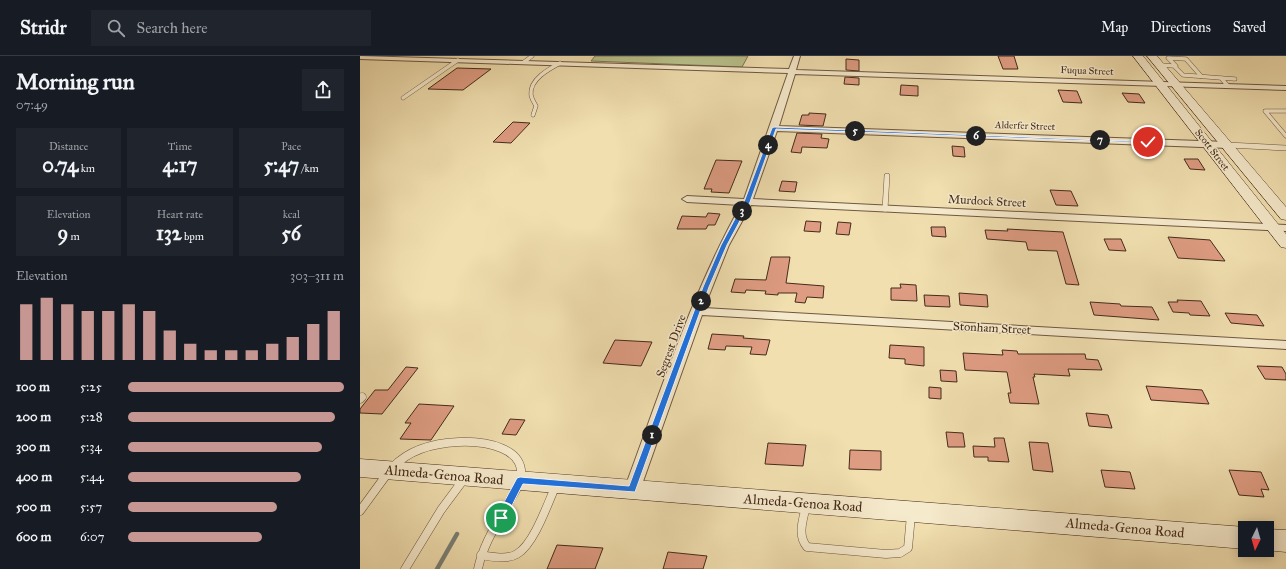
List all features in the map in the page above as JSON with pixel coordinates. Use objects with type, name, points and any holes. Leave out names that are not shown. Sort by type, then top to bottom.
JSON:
[{"type":"main road","name":"Scott Street","points":[[1138,56],[1286,244]]},
{"type":"main road","name":"Scott Street","points":[[1152,56],[1286,216]]},
{"type":"main road","name":"Almeda-Genoa Road","points":[[360,468],[1238,537]]},
{"type":"main road","points":[[1274,540],[1286,541]]},
{"type":"street","name":"Segrest Drive","points":[[632,490],[706,287],[724,245],[747,202],[774,128],[797,56]]},
{"type":"street","name":"Fuqua Street","points":[[360,57],[1286,88]]},
{"type":"street","name":"Alderfer Street","points":[[774,128],[1228,145]]},
{"type":"street","name":"Murdock Street","points":[[686,199],[1286,228]]},
{"type":"street","name":"Stonham Street","points":[[698,311],[1286,345]]},
{"type":"lane","points":[[524,62],[532,56]]},
{"type":"lane","points":[[1167,57],[1186,59],[1188,64],[1201,76]]},
{"type":"lane","points":[[1167,57],[1178,67],[1182,75],[1235,79]]},
{"type":"lane","points":[[403,98],[458,60]]},
{"type":"lane","points":[[1183,62],[1188,64]]},
{"type":"lane","points":[[533,115],[536,106],[532,98],[532,90],[543,74],[560,64]]},
{"type":"lane","points":[[1160,65],[1178,67]]},
{"type":"lane","points":[[1221,78],[1228,86]]},
{"type":"lane","points":[[1286,111],[1270,110],[1265,111],[1265,113],[1286,136]]},
{"type":"lane","points":[[1228,145],[1286,148]]},
{"type":"lane","points":[[885,209],[887,176]]},
{"type":"lane","points":[[360,511],[390,470],[402,457],[419,448],[434,444],[461,442],[491,444],[511,452],[519,462],[520,481],[481,555],[478,569]]},
{"type":"lane","points":[[405,569],[441,510],[466,476]]},
{"type":"lane","points":[[481,555],[497,558],[518,554],[523,550],[528,545],[557,484]]},
{"type":"lane","points":[[807,503],[801,535],[802,543],[807,547],[886,554],[900,553],[908,548],[911,511]]},
{"type":"green space","points":[[595,56],[748,56],[742,67],[591,61]]},
{"type":"building","points":[[998,56],[1014,56],[1018,69],[1003,69]]},
{"type":"building","points":[[846,59],[859,60],[859,71],[846,70]]},
{"type":"building","points":[[457,68],[491,69],[463,90],[428,89]]},
{"type":"building","points":[[845,77],[859,78],[859,85],[844,84]]},
{"type":"building","points":[[901,85],[918,86],[918,96],[900,95]]},
{"type":"building","points":[[1058,90],[1077,91],[1082,103],[1063,102]]},
{"type":"building","points":[[1122,93],[1139,94],[1145,103],[1128,102]]},
{"type":"building","points":[[809,113],[826,114],[823,126],[799,125],[802,115],[809,115]]},
{"type":"building","points":[[513,122],[530,123],[511,143],[493,142]]},
{"type":"building","points":[[797,133],[822,134],[821,138],[829,139],[827,148],[802,147],[801,153],[791,152]]},
{"type":"building","points":[[952,146],[964,147],[965,157],[953,156]]},
{"type":"building","points":[[1184,159],[1198,159],[1205,170],[1190,169]]},
{"type":"building","points":[[716,160],[742,161],[729,193],[711,192],[712,189],[704,189]]},
{"type":"building","points":[[782,181],[797,182],[795,192],[779,191]]},
{"type":"building","points":[[1050,190],[1071,191],[1078,206],[1056,205]]},
{"type":"building","points":[[708,213],[720,214],[715,225],[708,225],[706,229],[677,229],[682,216],[706,217]]},
{"type":"building","points":[[806,221],[821,222],[820,232],[804,231]]},
{"type":"building","points":[[838,222],[851,223],[849,235],[836,234]]},
{"type":"building","points":[[931,227],[945,227],[946,237],[932,236]]},
{"type":"building","points":[[1007,229],[1063,232],[1079,285],[1066,284],[1057,251],[1028,250],[1026,242],[987,239],[985,230],[1008,231]]},
{"type":"building","points":[[1168,237],[1210,240],[1225,261],[1178,258]]},
{"type":"building","points":[[1104,239],[1121,239],[1126,251],[1109,250]]},
{"type":"building","points":[[771,257],[790,257],[786,283],[824,286],[823,298],[807,297],[805,303],[795,302],[797,293],[778,293],[778,295],[765,294],[766,291],[746,290],[745,293],[731,292],[735,279],[766,280]]},
{"type":"building","points":[[900,284],[916,285],[917,301],[891,300],[891,288],[901,288]]},
{"type":"building","points":[[959,293],[987,295],[988,307],[960,305]]},
{"type":"building","points":[[924,295],[949,296],[950,307],[925,306]]},
{"type":"building","points":[[1177,300],[1201,301],[1210,316],[1173,312],[1168,302],[1178,302]]},
{"type":"building","points":[[1090,302],[1120,304],[1121,306],[1152,307],[1159,320],[1094,315]]},
{"type":"building","points":[[1225,313],[1257,315],[1264,326],[1231,323]]},
{"type":"building","points":[[712,334],[744,336],[743,338],[770,340],[766,355],[750,354],[752,347],[726,346],[725,350],[708,349]]},
{"type":"building","points":[[615,340],[652,342],[641,366],[603,363]]},
{"type":"building","points":[[890,345],[924,347],[924,366],[905,364],[905,359],[889,358]]},
{"type":"building","points":[[1002,350],[1017,351],[1018,354],[1085,354],[1086,359],[1098,360],[1102,370],[1068,369],[1070,376],[1034,374],[1035,377],[1033,377],[1039,404],[1010,403],[1008,393],[1011,393],[1007,372],[965,370],[963,353],[1003,355]]},
{"type":"building","points":[[1257,366],[1282,367],[1286,374],[1286,380],[1265,379]]},
{"type":"building","points":[[406,367],[418,368],[382,414],[360,413],[360,409],[375,390],[388,390]]},
{"type":"building","points":[[940,370],[956,371],[957,382],[941,381]]},
{"type":"building","points":[[1146,386],[1202,390],[1209,404],[1151,400]]},
{"type":"building","points":[[929,387],[941,388],[941,399],[929,398]]},
{"type":"building","points":[[419,404],[454,406],[431,440],[400,439],[411,423],[405,423]]},
{"type":"building","points":[[1086,413],[1108,415],[1112,428],[1089,426]]},
{"type":"building","points":[[510,419],[525,420],[516,435],[502,434]]},
{"type":"building","points":[[946,432],[963,433],[965,447],[948,447]]},
{"type":"building","points":[[994,438],[1004,438],[1009,462],[988,461],[988,457],[974,457],[973,446],[995,447]]},
{"type":"building","points":[[1029,442],[1048,443],[1053,472],[1033,470]]},
{"type":"building","points":[[768,443],[806,445],[803,466],[765,464]]},
{"type":"building","points":[[850,450],[881,451],[881,470],[849,469]]},
{"type":"building","points":[[1101,470],[1130,472],[1135,489],[1105,487]]},
{"type":"building","points":[[1229,470],[1261,472],[1269,490],[1261,489],[1264,497],[1239,495]]},
{"type":"building","points":[[557,545],[603,548],[595,569],[547,569]]},
{"type":"building","points":[[668,552],[707,556],[703,569],[663,569]]},
{"type":"waterway","points":[[437,569],[457,534]]},
{"type":"route","points":[[501,518],[520,481],[632,490],[706,287],[724,245],[747,202],[774,128],[1148,142]]}]
